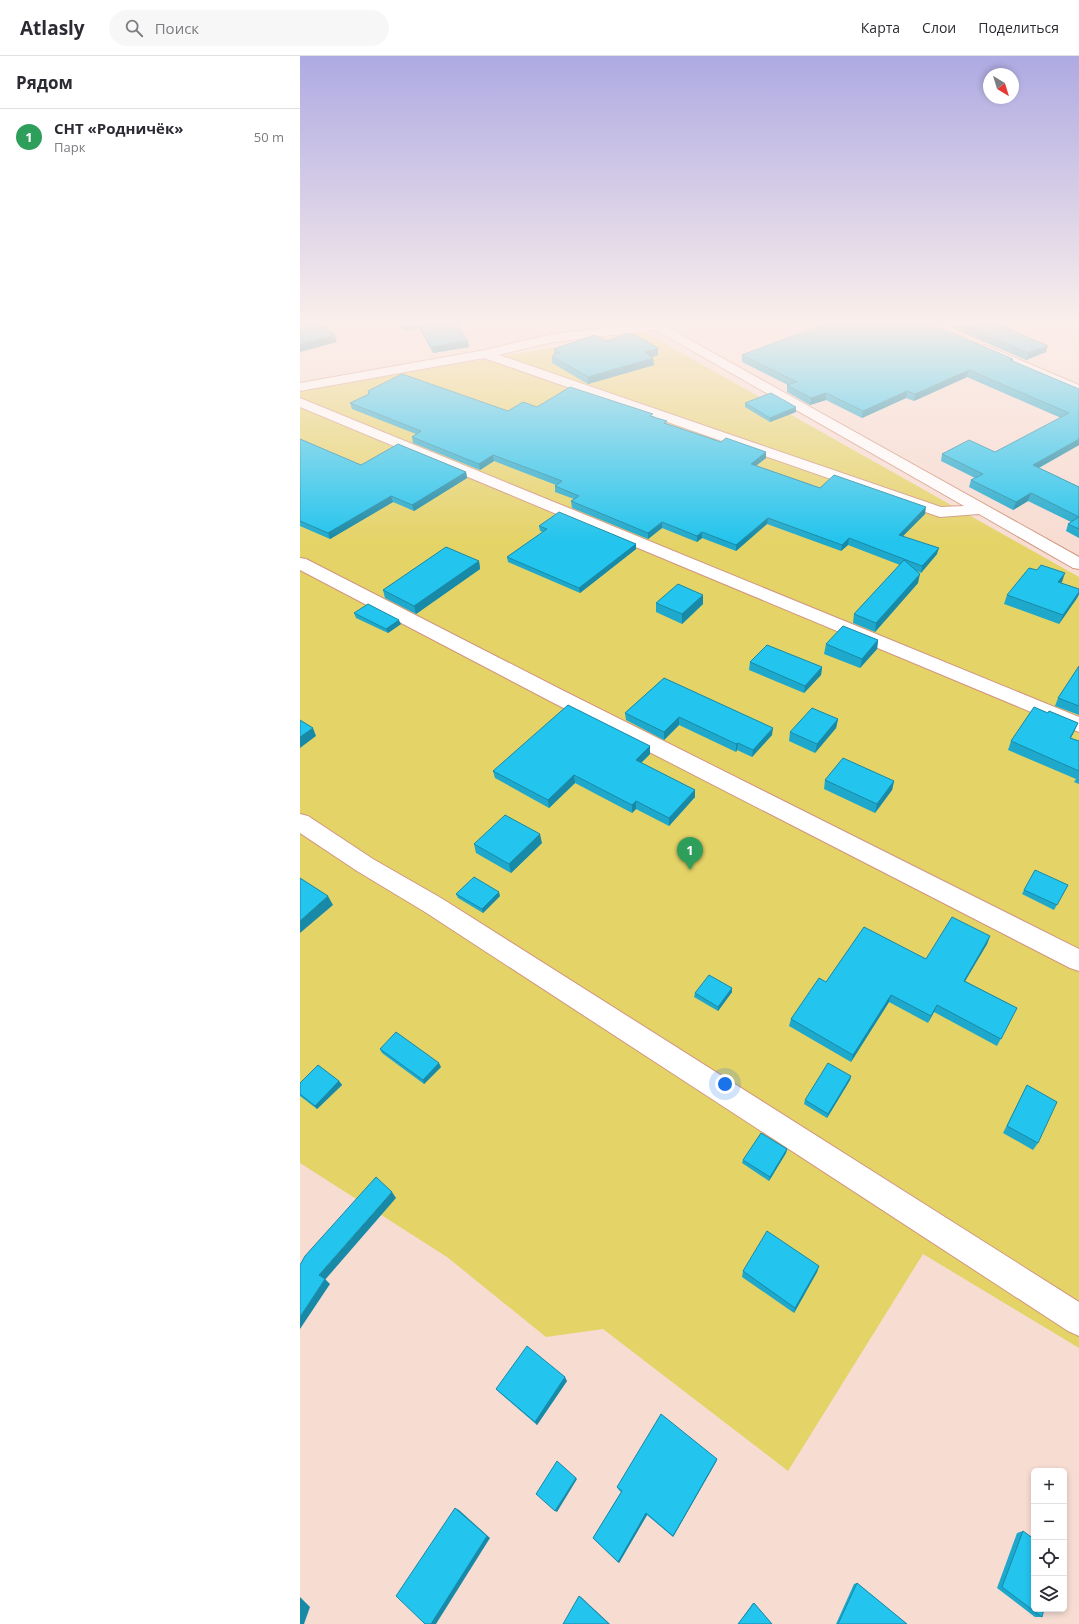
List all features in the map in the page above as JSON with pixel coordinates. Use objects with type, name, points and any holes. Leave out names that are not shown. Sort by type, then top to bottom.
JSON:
[{"type":"street","points":[[600,394],[940,512],[981,509]]},
{"type":"street","points":[[778,394],[1079,564]]},
{"type":"street","points":[[300,402],[1079,725]]},
{"type":"street","points":[[300,563],[548,692],[1079,961]]},
{"type":"street","points":[[300,822],[365,865],[433,905],[1079,1320]]},
{"type":"shaded area","points":[[300,394],[754,394],[1079,577],[1079,1348],[923,1254],[788,1471],[603,1329],[546,1337],[447,1257],[300,1163]]},
{"type":"building","points":[[369,394],[460,394],[508,411],[523,402],[537,407],[558,394],[592,394],[653,414],[650,416],[667,421],[664,423],[721,442],[726,438],[766,452],[751,464],[820,488],[834,475],[926,507],[899,535],[939,548],[922,566],[849,538],[842,545],[768,518],[736,545],[702,532],[697,536],[662,522],[648,533],[571,501],[579,496],[555,486],[562,481],[493,455],[479,464],[412,437],[421,431],[350,403]]},
{"type":"building","points":[[768,394],[773,394],[796,407],[770,418],[745,403]]},
{"type":"building","points":[[804,394],[822,394],[811,398]]},
{"type":"building","points":[[828,394],[900,394],[863,411]]},
{"type":"building","points":[[1025,394],[1079,394],[1079,439],[1033,465],[1079,487],[1079,517],[1031,493],[1016,502],[971,480],[983,474],[942,454],[969,440],[995,452],[1069,413]]},
{"type":"building","points":[[300,439],[361,465],[398,444],[466,472],[412,505],[391,496],[328,533],[300,521]]},
{"type":"building","points":[[559,512],[636,544],[579,588],[507,557],[547,529],[539,526]]},
{"type":"building","points":[[1079,517],[1079,529],[1068,524]]},
{"type":"building","points":[[446,547],[479,561],[414,606],[383,590]]},
{"type":"building","points":[[904,560],[920,574],[876,623],[854,614]]},
{"type":"building","points":[[1041,565],[1065,573],[1058,582],[1079,589],[1079,592],[1063,615],[1007,595],[1029,568],[1037,570]]},
{"type":"building","points":[[678,584],[703,595],[682,614],[656,603]]},
{"type":"building","points":[[368,604],[399,620],[386,629],[354,613]]},
{"type":"building","points":[[843,626],[878,640],[862,659],[826,644]]},
{"type":"building","points":[[767,645],[822,667],[805,686],[750,662]]},
{"type":"building","points":[[1079,666],[1079,706],[1058,698]]},
{"type":"building","points":[[664,678],[773,728],[753,750],[738,743],[736,744],[679,717],[664,732],[625,713]]},
{"type":"building","points":[[568,705],[650,746],[636,760],[695,790],[669,818],[636,801],[632,805],[574,775],[548,800],[493,771]]},
{"type":"building","points":[[1034,707],[1048,713],[1049,711],[1078,723],[1070,738],[1079,741],[1079,771],[1011,741]]},
{"type":"building","points":[[812,708],[838,719],[817,744],[790,732]]},
{"type":"building","points":[[300,720],[313,728],[300,737]]},
{"type":"building","points":[[843,758],[894,781],[877,804],[825,780]]},
{"type":"building","points":[[505,815],[540,834],[509,864],[474,844]]},
{"type":"building","points":[[1035,870],[1068,885],[1057,905],[1024,890]]},
{"type":"building","points":[[474,877],[499,892],[482,909],[456,894]]},
{"type":"building","points":[[300,878],[328,896],[300,921]]},
{"type":"building","points":[[952,917],[990,936],[964,981],[1017,1008],[1001,1039],[937,1005],[931,1016],[891,995],[853,1055],[791,1019],[819,978],[826,982],[864,927],[926,959]]},
{"type":"building","points":[[709,975],[732,988],[718,1007],[695,993]]},
{"type":"building","points":[[396,1032],[439,1063],[423,1080],[380,1049]]},
{"type":"building","points":[[828,1063],[851,1076],[828,1114],[805,1100]]},
{"type":"building","points":[[318,1065],[339,1081],[315,1106],[300,1094],[300,1083]]},
{"type":"building","points":[[1027,1085],[1057,1102],[1038,1143],[1007,1126]]},
{"type":"building","points":[[761,1133],[787,1149],[770,1177],[743,1160]]},
{"type":"building","points":[[376,1177],[392,1192],[319,1275],[325,1279],[300,1317],[300,1265],[305,1256]]},
{"type":"building","points":[[767,1231],[819,1266],[795,1308],[743,1271]]},
{"type":"building","points":[[527,1346],[565,1377],[535,1422],[496,1389]]},
{"type":"building","points":[[661,1414],[717,1459],[673,1536],[646,1513],[618,1562],[593,1538],[622,1491],[617,1487]]},
{"type":"building","points":[[557,1461],[576,1478],[555,1511],[536,1494]]},
{"type":"building","points":[[455,1508],[487,1536],[431,1624],[425,1624],[396,1596]]},
{"type":"building","points":[[1023,1531],[1031,1537],[1031,1609],[1002,1587]]},
{"type":"building","points":[[857,1583],[907,1624],[838,1624]]},
{"type":"building","points":[[579,1596],[609,1624],[563,1624]]},
{"type":"building","points":[[754,1603],[772,1624],[738,1624]]},
{"type":"building","points":[[1035,1612],[1043,1612],[1042,1617]]},
{"type":"place","name":"СНТ «Родничёк»","points":[[690,870]]}]
